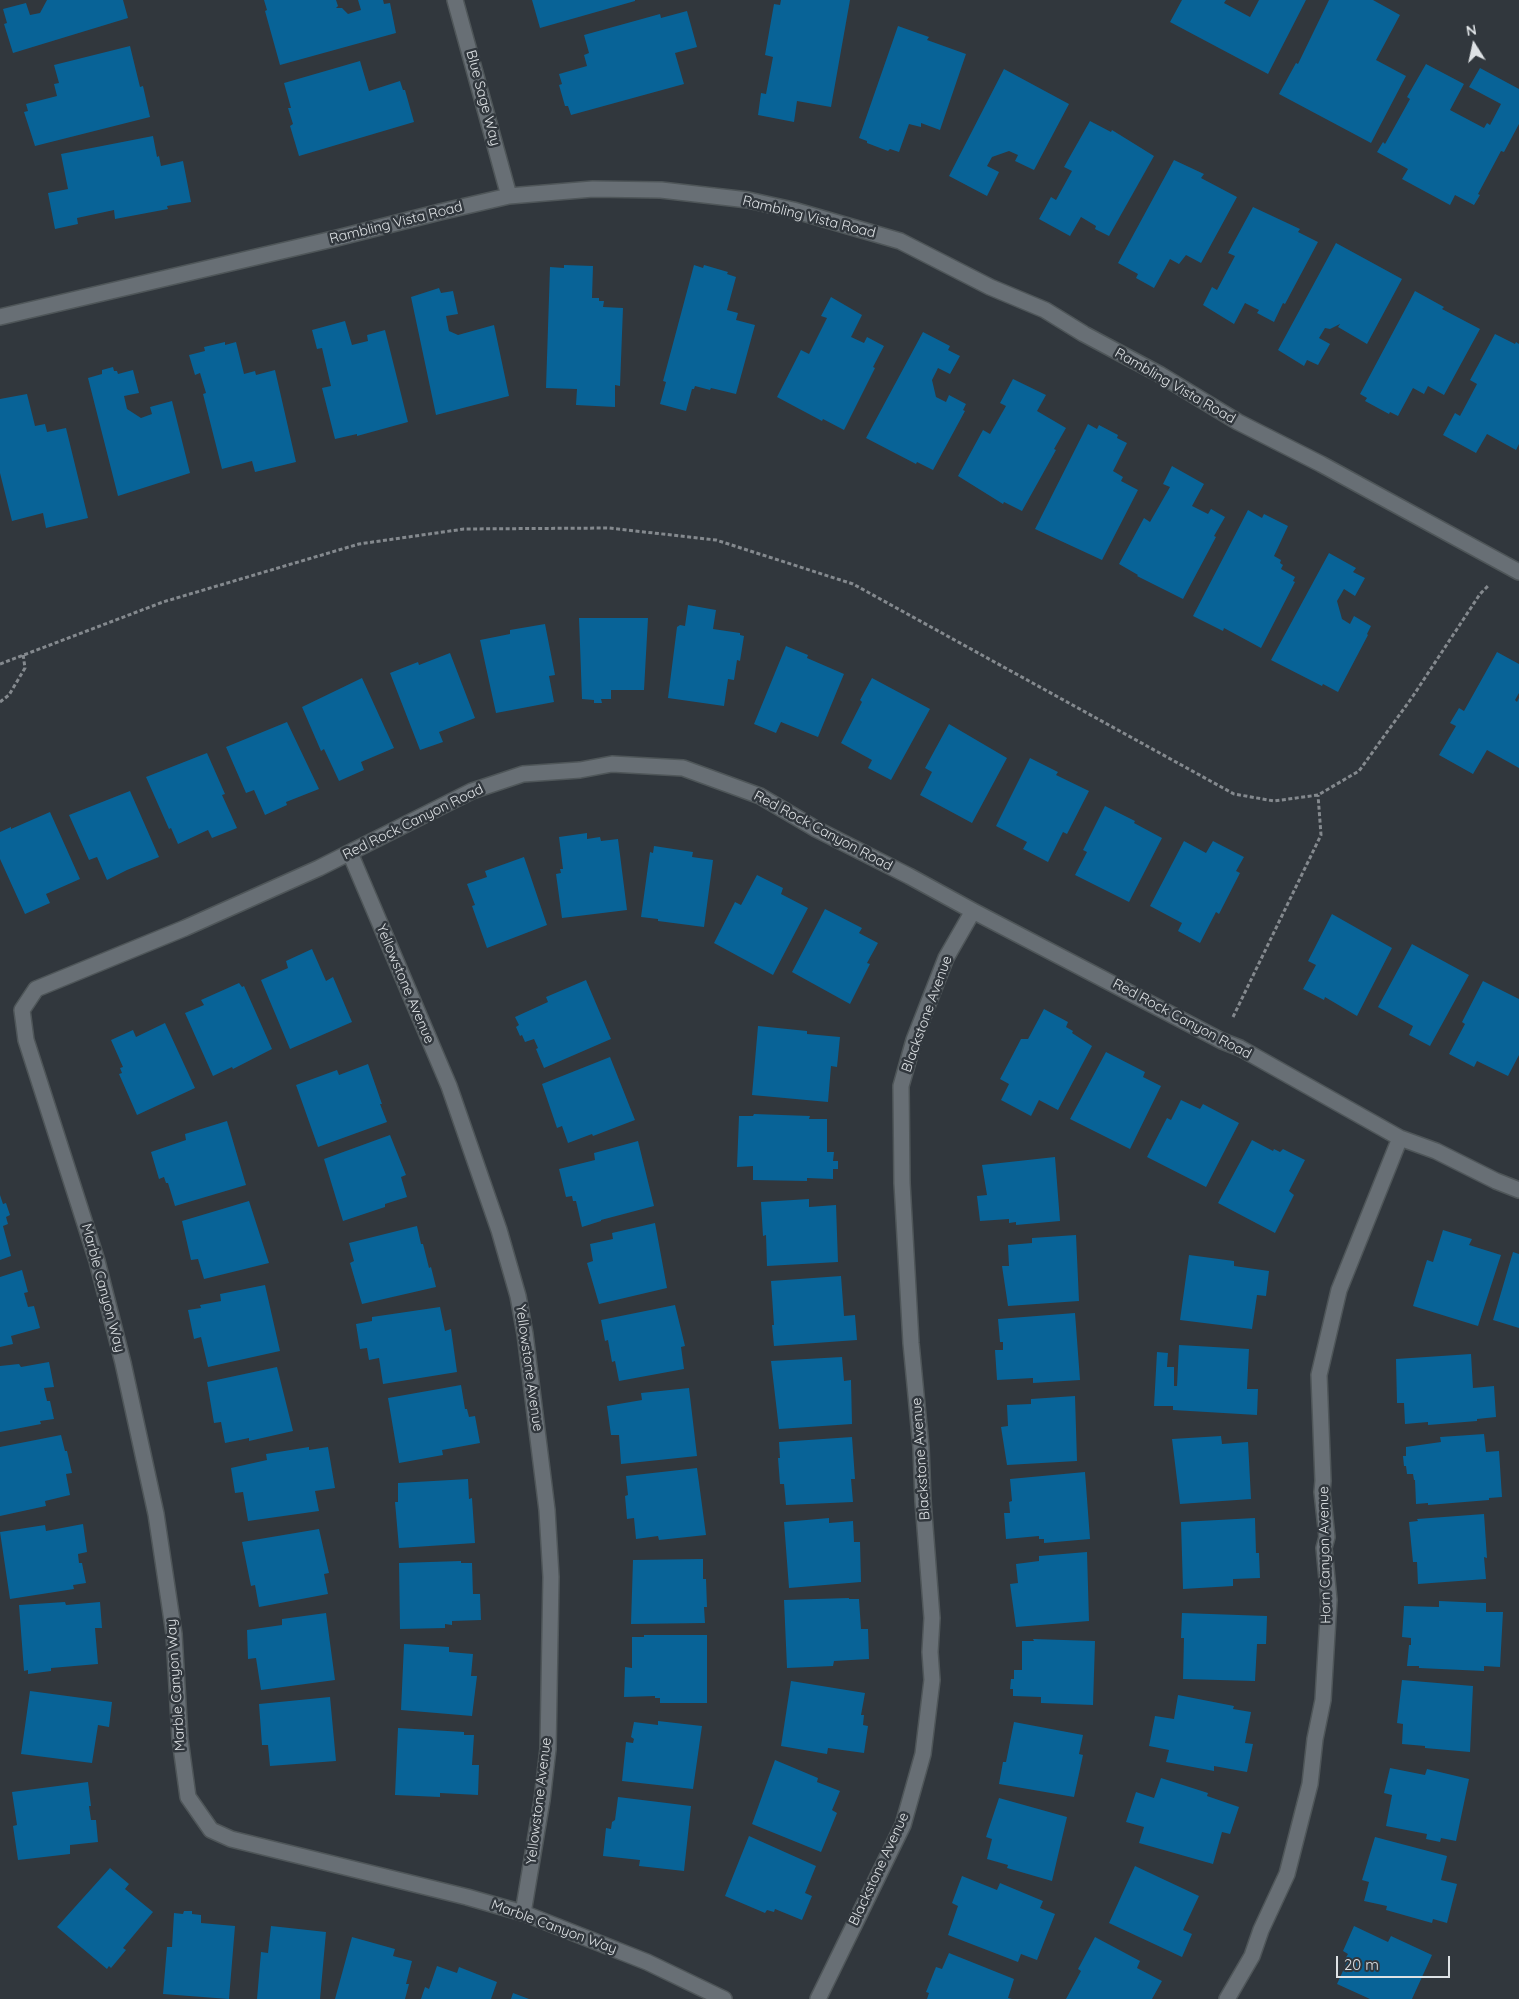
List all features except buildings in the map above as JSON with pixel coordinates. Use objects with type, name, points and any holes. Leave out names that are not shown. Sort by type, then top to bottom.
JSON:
[{"type":"street","name":"Blue Sage Way","points":[[455,0],[509,196]]},
{"type":"street","name":"Rambling Vista Road","points":[[0,317],[509,196],[593,189],[661,190],[748,200],[793,210],[900,241],[990,287],[1045,310],[1084,334],[1160,374],[1238,422],[1321,464],[1513,570]]},
{"type":"street","name":"Red Rock Canyon Road","points":[[22,1010],[36,989],[185,928],[350,852],[472,791],[523,774],[580,770],[612,764],[683,768],[760,796],[816,829],[1222,1041],[1240,1048],[1400,1138],[1436,1151],[1496,1181],[1519,1190]]},
{"type":"street","name":"Yellowstone Avenue","points":[[350,852],[449,1086],[499,1230],[518,1296],[525,1334],[548,1510],[551,1578],[551,1653],[547,1763],[524,1913]]},
{"type":"street","name":"Blackstone Avenue","points":[[818,1999],[903,1826],[923,1754],[932,1680],[930,1652],[932,1618],[921,1447],[911,1343],[902,1183],[900,1086],[914,1040],[946,958],[973,911]]},
{"type":"street","name":"Marble Canyon Way","points":[[22,1010],[26,1040],[97,1261],[124,1363],[156,1514],[174,1634],[180,1739],[188,1797],[211,1830],[231,1839],[468,1897],[524,1913],[647,1962],[724,1999]]},
{"type":"street","name":"Horn Canyon Avenue","points":[[1227,1999],[1252,1956],[1261,1930],[1287,1874],[1310,1784],[1323,1700],[1329,1600],[1324,1548],[1327,1537],[1322,1492],[1319,1375],[1339,1290],[1400,1138]]},
{"type":"path","points":[[0,664],[162,602],[359,544],[464,529],[609,528],[716,540],[853,584],[1234,794],[1274,801],[1318,795],[1359,771],[1413,696],[1480,594],[1513,570]]},
{"type":"path","points":[[0,702],[10,695],[25,668],[23,654]]},
{"type":"path","points":[[1222,1041],[1320,835],[1318,795]]}]
